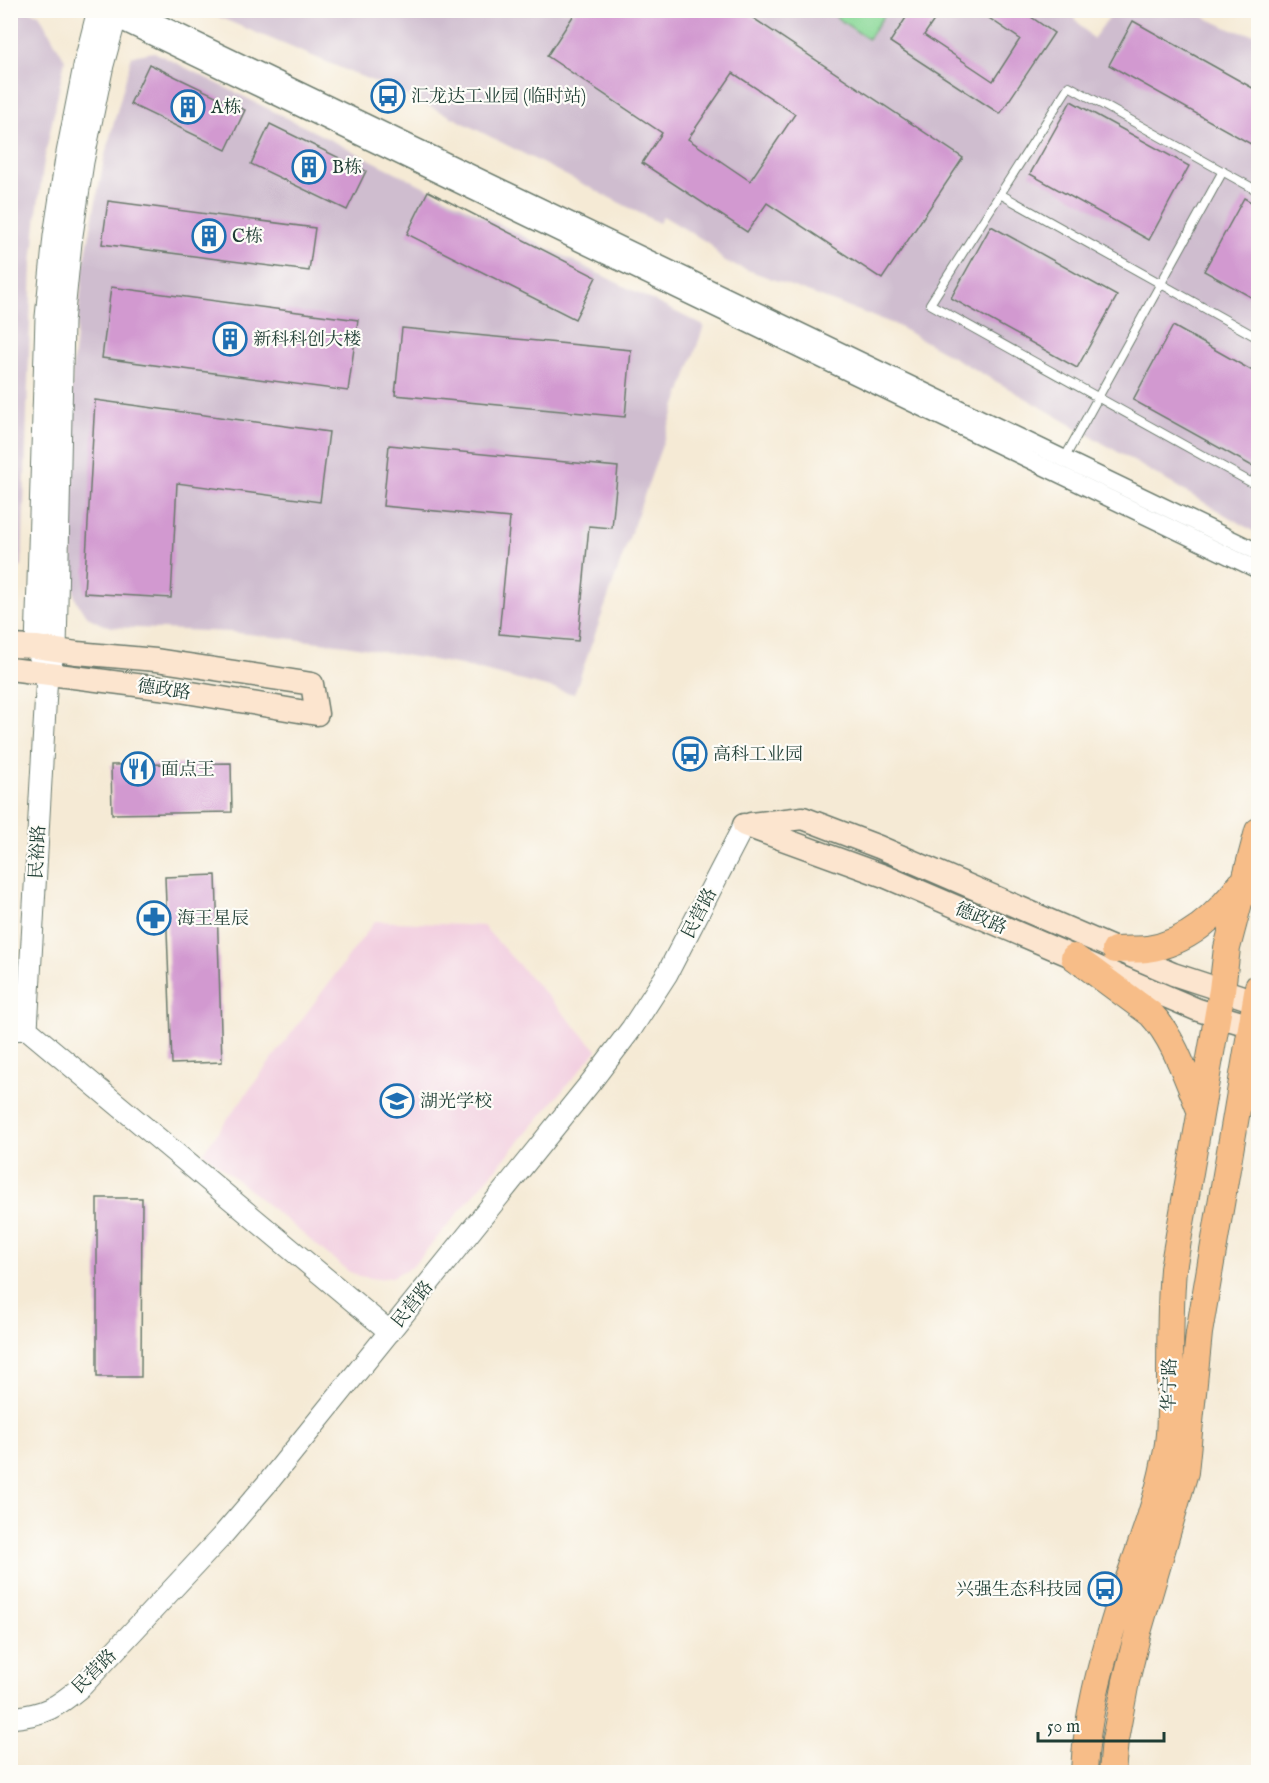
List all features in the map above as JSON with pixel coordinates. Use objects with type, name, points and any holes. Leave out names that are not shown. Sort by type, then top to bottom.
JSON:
[{"type":"main road","name":"德政路","points":[[10,646],[156,660],[312,684],[317,714],[168,689],[10,669]]},
{"type":"main road","name":"德政路","points":[[744,825],[803,818],[879,847],[1173,974],[1222,990],[1256,1009]]},
{"type":"main road","name":"德政路","points":[[744,825],[884,876],[1166,997],[1217,1016],[1256,1009]]},
{"type":"main road","name":"华宁路","points":[[1084,1773],[1085,1747],[1104,1657],[1155,1501],[1166,1458],[1170,1409],[1170,1309],[1173,1269],[1222,990],[1227,948],[1258,831]]},
{"type":"main road","points":[[1115,950],[1146,949],[1170,944],[1190,933],[1213,917],[1246,877]]},
{"type":"main road","points":[[1074,957],[1151,1014],[1158,1022],[1175,1051],[1200,1110]]},
{"type":"main road","name":"华宁路","points":[[1112,1773],[1115,1740],[1126,1681],[1185,1472],[1199,1333],[1256,1009]]},
{"type":"main road","points":[[1237,1118],[1258,1087]]},
{"type":"street","points":[[110,12],[1258,552]]},
{"type":"street","points":[[110,12],[1258,570]]},
{"type":"street","name":"民裕路","points":[[19,1030],[47,674],[46,648],[64,310],[83,162],[103,65],[110,12]]},
{"type":"street","name":"民营路","points":[[10,1718],[35,1715],[60,1705],[82,1686],[221,1538],[270,1480],[632,1028],[667,974],[744,825]]},
{"type":"street","points":[[19,1030],[390,1332]]},
{"type":"lane","points":[[1258,191],[1070,86],[930,304],[1252,483],[1258,472]]},
{"type":"lane","points":[[1064,459],[1223,171]]},
{"type":"lane","points":[[1000,194],[1258,338]]},
{"type":"shaded area","points":[[25,10],[39,14],[65,60],[44,161],[37,213],[32,264],[22,566],[11,575],[10,11]]},
{"type":"shaded area","points":[[1067,10],[1093,39],[1114,11],[1189,10],[1232,30],[1258,35],[1258,534],[894,324],[723,261],[710,244],[663,216],[659,223],[446,114],[204,11]]},
{"type":"shaded area","points":[[154,52],[704,326],[574,694],[461,665],[346,645],[230,632],[113,627],[90,618],[81,609],[75,597],[73,584],[69,477],[72,371],[84,264],[104,159],[132,56]]},
{"type":"shaded area","name":"湖光学校","points":[[375,921],[483,926],[597,1050],[413,1266],[392,1277],[377,1279],[359,1276],[348,1271],[203,1152]]},
{"type":"green space","points":[[840,11],[887,11],[868,39],[836,17]]},
{"type":"building","points":[[577,10],[741,10],[963,158],[882,279],[767,203],[747,232],[642,163],[662,133],[547,56]],"holes":[[[733,73],[795,114],[750,181],[688,139]]]},
{"type":"building","points":[[911,10],[941,10],[924,35],[993,81],[1020,39],[977,10],[1021,10],[1054,33],[1000,114],[890,42]]},
{"type":"building","points":[[1133,21],[1258,91],[1258,148],[1109,65]]},
{"type":"building","name":"A栋","points":[[149,64],[245,110],[226,150],[130,104]]},
{"type":"building","points":[[1071,101],[1189,166],[1149,240],[1030,174]]},
{"type":"building","name":"B栋","points":[[270,124],[366,171],[347,210],[251,164]]},
{"type":"building","points":[[428,191],[596,277],[575,319],[407,234]]},
{"type":"building","points":[[1244,198],[1258,206],[1258,301],[1204,271]]},
{"type":"building","name":"C栋","points":[[108,201],[315,228],[309,271],[102,244]]},
{"type":"building","points":[[991,226],[1117,296],[1077,368],[951,298]]},
{"type":"building","name":"新科科创大楼","points":[[111,287],[358,320],[348,391],[102,358]]},
{"type":"building","points":[[1173,326],[1258,374],[1258,454],[1252,466],[1133,400]]},
{"type":"building","points":[[402,328],[631,350],[625,417],[395,395]]},
{"type":"building","points":[[95,400],[329,432],[320,502],[177,483],[171,598],[84,593]]},
{"type":"building","points":[[389,445],[618,467],[612,528],[589,526],[578,641],[499,634],[510,518],[383,506]]},
{"type":"building","points":[[231,763],[232,812],[112,814],[111,765]]},
{"type":"building","points":[[216,875],[222,1062],[172,1064],[165,877]]},
{"type":"building","points":[[97,1198],[142,1198],[141,1377],[97,1377]]},
{"type":"place","name":"汇龙达工业园 (临时站)","points":[[388,96]]},
{"type":"place","name":"A栋","points":[[188,107]]},
{"type":"place","name":"B栋","points":[[309,167]]},
{"type":"place","name":"C栋","points":[[209,236]]},
{"type":"place","name":"新科科创大楼","points":[[230,339]]},
{"type":"place","name":"高科工业园","points":[[690,754]]},
{"type":"place","name":"面点王","points":[[138,769]]},
{"type":"place","name":"海王星辰","points":[[154,918]]},
{"type":"place","name":"湖光学校","points":[[397,1101]]},
{"type":"place","name":"兴强生态科技园","points":[[1105,1589]]}]
